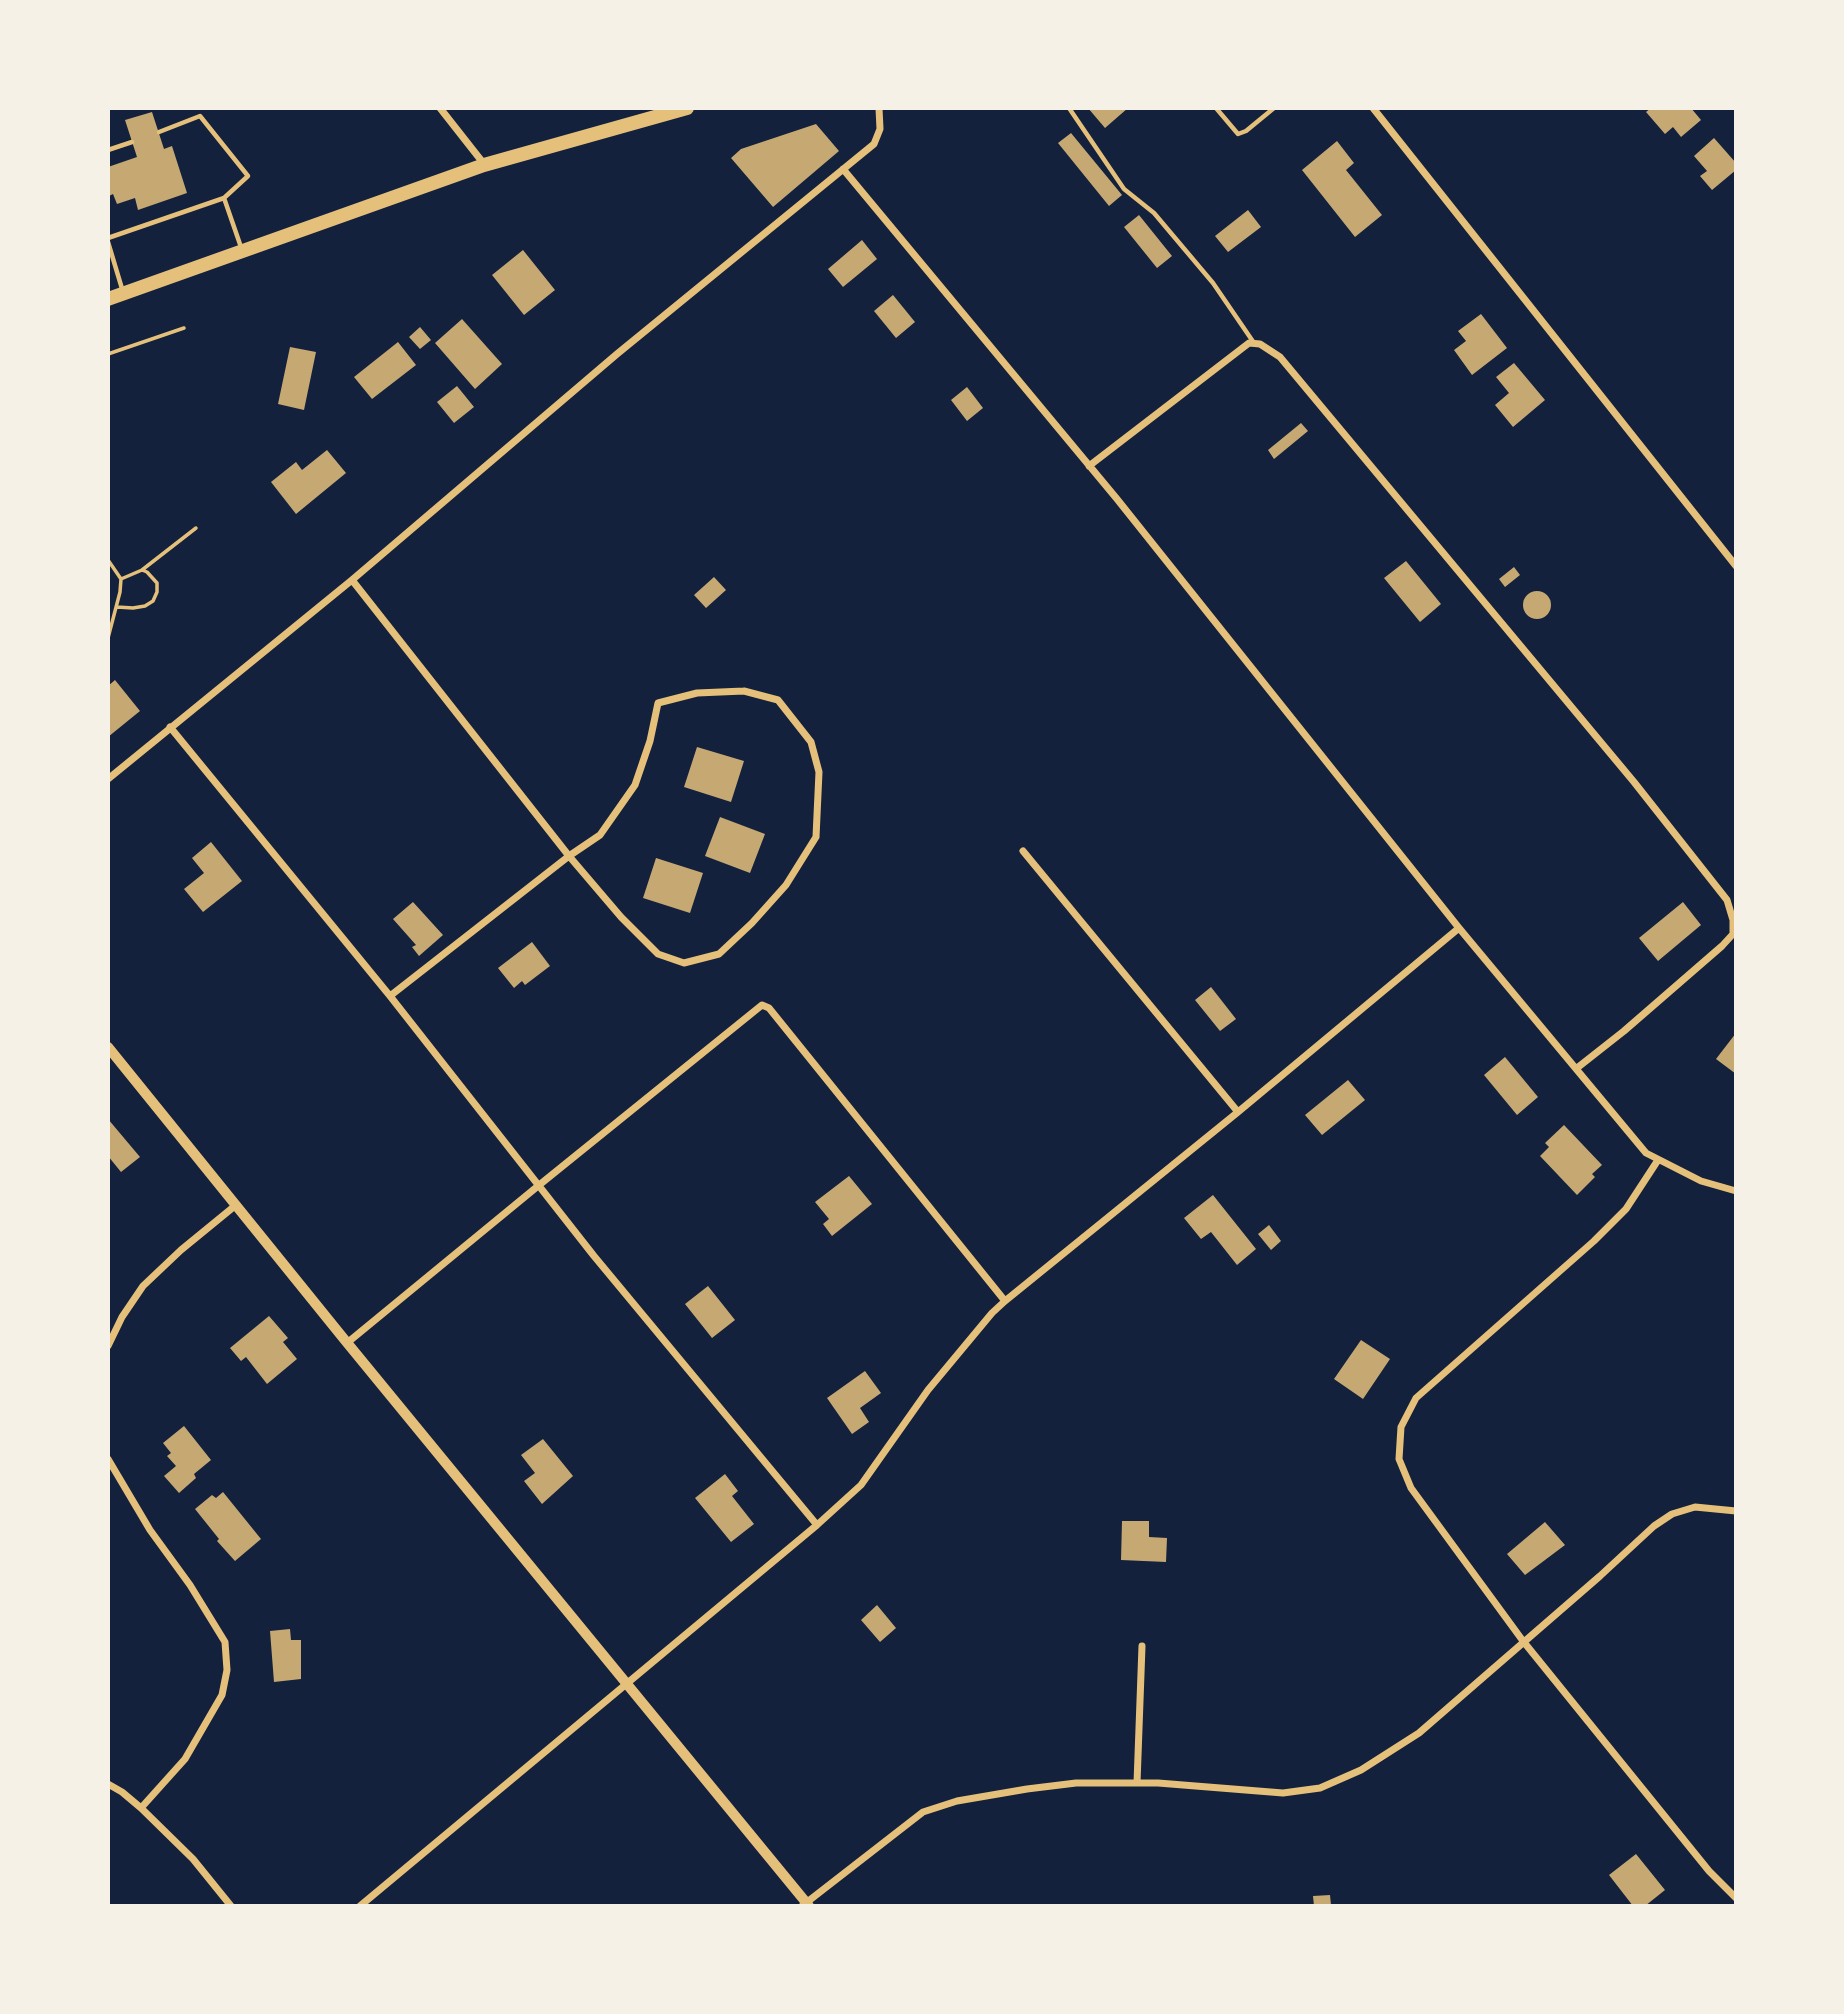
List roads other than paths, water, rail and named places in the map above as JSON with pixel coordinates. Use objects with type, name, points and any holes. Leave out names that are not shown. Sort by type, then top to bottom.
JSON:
[{"type":"highway","points":[[597,132],[660,108]]},
{"type":"highway","points":[[108,299],[484,165],[687,108]]},
{"type":"street","points":[[440,108],[484,165]]},
{"type":"street","points":[[108,779],[352,580],[617,354],[874,144],[880,129],[879,108]]},
{"type":"street","points":[[1373,108],[1735,566]]},
{"type":"street","points":[[843,169],[1151,540],[1459,928],[1646,1153],[1701,1181],[1735,1191]]},
{"type":"street","points":[[1089,467],[1249,343],[1260,344],[1280,357],[1625,771],[1727,900],[1733,920],[1733,934],[1624,1031],[1577,1068]]},
{"type":"street","points":[[352,580],[569,856],[621,917],[659,954],[684,963],[719,954],[786,886],[816,837],[819,772],[811,742],[778,700],[744,691],[697,693],[658,703],[650,741],[635,785],[600,835],[569,856],[390,996]]},
{"type":"street","points":[[170,727],[390,996],[538,1186],[817,1525]]},
{"type":"street","points":[[1023,851],[1238,1112]]},
{"type":"street","points":[[360,1906],[817,1525],[861,1485],[928,1390],[992,1312],[1459,928]]},
{"type":"street","points":[[347,1343],[762,1005],[769,1007],[1005,1301]]},
{"type":"street","points":[[108,1047],[806,1904],[923,1812],[957,1801],[1076,1783],[1158,1783],[1283,1793],[1320,1788],[1361,1770],[1419,1733],[1654,1526],[1672,1514],[1695,1507],[1735,1511]]},
{"type":"street","points":[[1658,1160],[1626,1209],[1594,1241],[1416,1398],[1401,1427],[1399,1459],[1412,1488],[1523,1641],[1709,1871],[1735,1898]]},
{"type":"street","points":[[108,1346],[122,1317],[143,1286],[180,1250],[236,1205]]},
{"type":"street","points":[[108,1459],[150,1530],[190,1585],[225,1642],[227,1670],[222,1695],[185,1759],[141,1808]]},
{"type":"street","points":[[1137,1783],[1142,1646]]},
{"type":"street","points":[[108,1784],[141,1808],[193,1859],[231,1906]]},
{"type":"lane","points":[[1069,108],[1124,189],[1154,214],[1188,253],[1240,318],[1254,344]]},
{"type":"lane","points":[[1216,108],[1238,135],[1274,108]]},
{"type":"lane","points":[[124,293],[108,240],[224,198],[248,176],[200,116],[159,132]]},
{"type":"lane","points":[[108,150],[132,142]]},
{"type":"lane","points":[[224,198],[242,250]]}]
